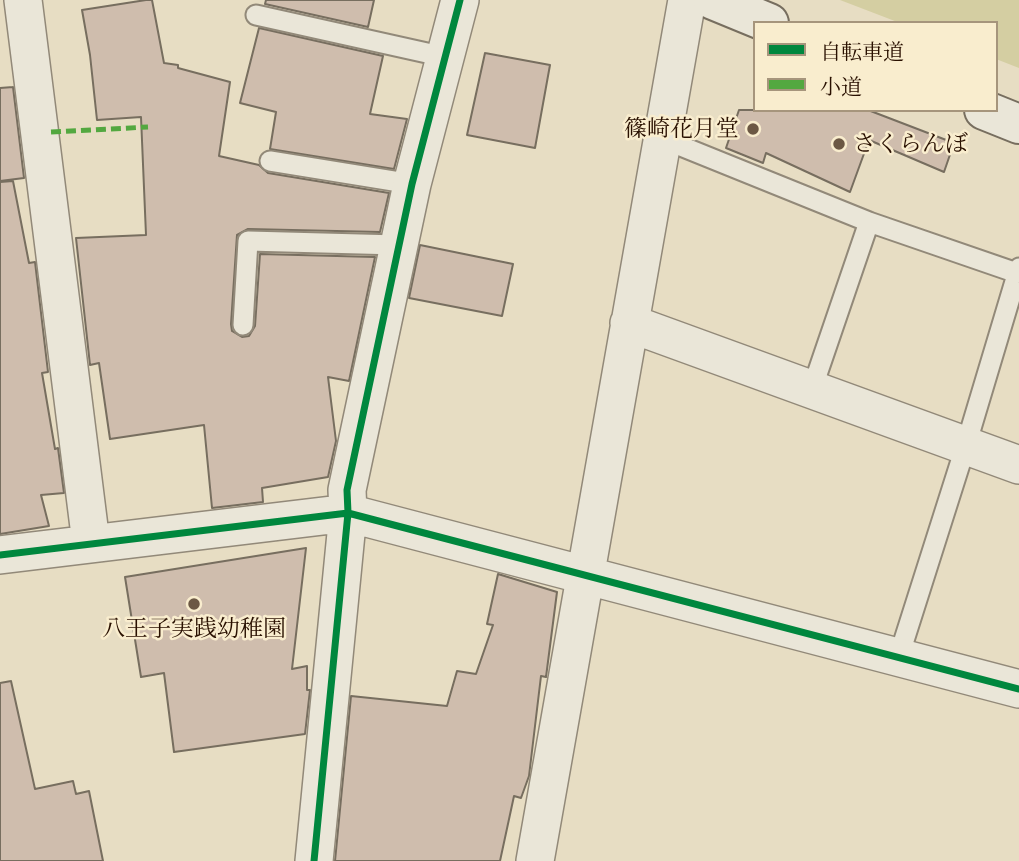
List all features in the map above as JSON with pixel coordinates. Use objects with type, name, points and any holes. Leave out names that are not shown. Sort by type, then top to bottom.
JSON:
[{"type":"main road","points":[[713,0],[764,21]]},
{"type":"main road","points":[[989,112],[1019,124]]},
{"type":"street","points":[[23,0],[90,543]]},
{"type":"street","points":[[314,861],[348,513],[346,490],[412,184],[460,0]]},
{"type":"street","points":[[534,861],[687,0]]},
{"type":"street","points":[[629,323],[1019,465]]},
{"type":"street","points":[[0,555],[348,513],[1019,689]]},
{"type":"lane","points":[[256,15],[445,57]]},
{"type":"lane","points":[[661,138],[869,222],[1018,271],[966,445],[898,656]]},
{"type":"lane","points":[[270,161],[412,184]]},
{"type":"lane","points":[[812,389],[869,222]]},
{"type":"lane","points":[[243,325],[248,241],[398,245]]},
{"type":"shaded area","points":[[840,0],[1019,0],[1019,68],[998,60],[998,21],[895,21]]},
{"type":"building","points":[[152,0],[164,63],[230,82],[219,156],[259,165],[268,173],[389,193],[380,232],[248,229],[237,235],[231,324],[232,331],[242,337],[249,336],[255,326],[260,254],[375,257],[349,381],[328,377],[336,441],[328,477],[262,488],[263,502],[212,508],[204,425],[110,439],[99,363],[90,365],[76,238],[146,235],[141,117],[97,120],[82,10]]},
{"type":"building","points":[[266,0],[374,0],[368,27],[265,4]]},
{"type":"building","points":[[259,28],[383,56],[370,114],[407,119],[394,169],[270,149],[276,112],[240,103]]},
{"type":"building","points":[[485,53],[550,65],[535,148],[467,135]]},
{"type":"building","points":[[13,87],[24,178],[0,181],[0,88]]},
{"type":"building","points":[[739,110],[873,112],[954,143],[944,172],[869,140],[850,192],[766,153],[763,163],[726,148]]},
{"type":"building","points":[[13,181],[29,263],[35,262],[48,372],[42,373],[55,449],[58,448],[64,493],[41,495],[49,526],[0,534],[0,182]]},
{"type":"building","points":[[420,245],[513,264],[502,316],[409,298]]},
{"type":"building","points":[[306,548],[292,669],[307,666],[307,690],[310,690],[305,734],[174,752],[164,673],[141,677],[125,577]]},
{"type":"building","points":[[498,574],[557,592],[546,677],[541,676],[529,776],[521,798],[514,796],[500,861],[335,861],[351,696],[447,706],[457,671],[476,674],[493,625],[487,624]]},
{"type":"building","points":[[11,681],[35,789],[73,781],[76,794],[89,791],[103,861],[0,861],[0,683]]},
{"type":"marked path","points":[[51,132],[148,127]]},
{"type":"cycle path","points":[[314,861],[348,513],[347,490],[412,184],[460,0]]},
{"type":"cycle path","points":[[0,555],[348,513],[1019,689]]},
{"type":"place","name":"篠崎花月堂","points":[[753,129]]},
{"type":"place","name":"さくらんぼ","points":[[839,144]]},
{"type":"place","name":"八王子実践幼稚園","points":[[194,604]]}]
